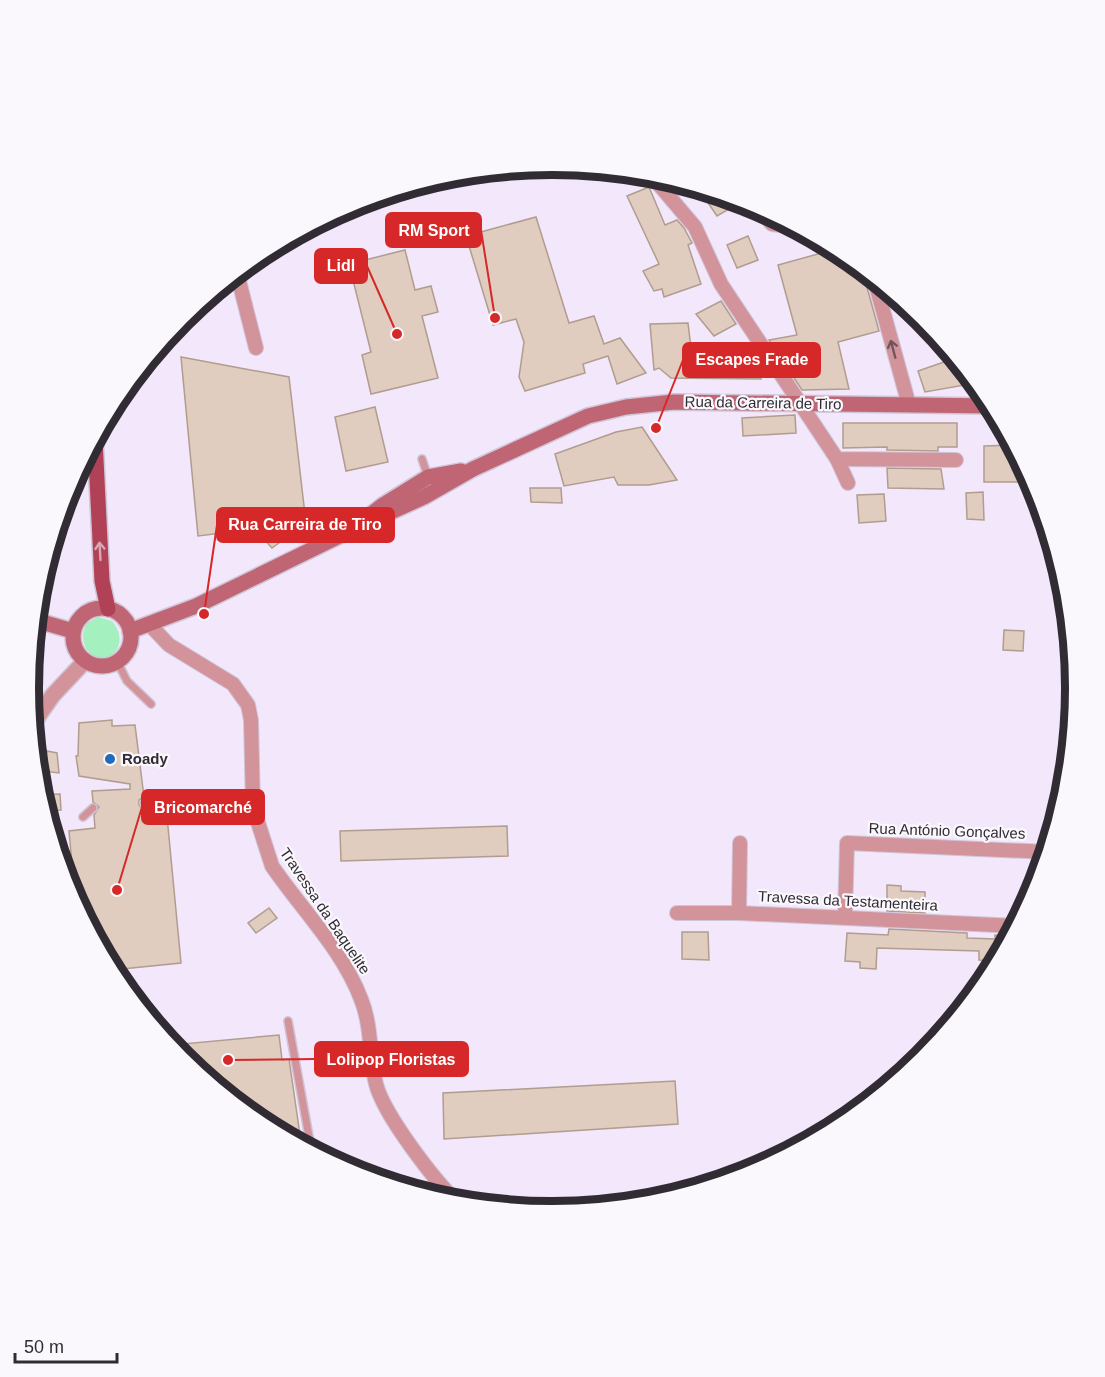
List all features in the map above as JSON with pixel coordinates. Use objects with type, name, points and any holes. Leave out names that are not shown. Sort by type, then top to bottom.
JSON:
[{"type":"main road","name":"Rua da Carreira de Tiro","points":[[130,631],[196,606],[424,497],[473,469],[588,416],[626,406],[674,402],[909,405],[979,402]]},
{"type":"main road","points":[[96,454],[102,581],[108,609]]},
{"type":"main road","name":"Rua da Carreira de Tiro","points":[[362,525],[383,505],[428,477],[473,469]]},
{"type":"main road","points":[[424,497],[429,485],[428,477]]},
{"type":"main road","points":[[93,609],[108,609],[125,619],[130,638],[127,651],[117,662],[101,666],[85,661],[76,651],[72,638],[76,624],[86,612],[93,609]]},
{"type":"main road","points":[[43,622],[73,631]]},
{"type":"street","points":[[660,187],[694,227],[721,284],[837,459],[848,483]]},
{"type":"street","points":[[239,282],[256,348]]},
{"type":"street","points":[[878,291],[909,405]]},
{"type":"street","points":[[837,459],[956,460]]},
{"type":"street","name":"Travessa da Baquelite","points":[[149,624],[170,645],[233,684],[248,705],[251,720],[253,807],[268,855],[280,878],[322,932],[346,968],[362,1000],[376,1083],[381,1098],[421,1160],[446,1191]]},
{"type":"street","points":[[40,714],[53,695],[85,661]]},
{"type":"street","points":[[739,913],[740,843]]},
{"type":"street","name":"Rua António Gonçalves","points":[[845,917],[847,843],[1040,852]]},
{"type":"street","name":"Travessa da Testamenteira","points":[[677,913],[845,917],[1008,926]]},
{"type":"lane","points":[[422,459],[428,477]]},
{"type":"lane","points":[[117,662],[127,681],[151,704]]},
{"type":"lane","points":[[84,817],[93,808]]},
{"type":"lane","points":[[288,1022],[309,1140]]},
{"type":"green space","points":[[98,617],[112,621],[119,638],[114,653],[103,660],[92,655],[83,640],[87,623]]},
{"type":"building","points":[[649,187],[665,225],[677,220],[684,228],[692,243],[688,245],[701,284],[664,297],[662,289],[654,291],[643,271],[659,264],[627,196]]},
{"type":"building","points":[[705,198],[732,207],[717,216]]},
{"type":"building","points":[[536,217],[569,323],[594,316],[604,344],[620,338],[646,373],[617,384],[608,356],[583,364],[585,373],[525,391],[519,377],[524,342],[516,319],[493,325],[466,236]]},
{"type":"building","points":[[748,236],[758,260],[737,268],[727,245]]},
{"type":"building","points":[[405,250],[415,290],[431,286],[438,312],[422,316],[438,378],[371,394],[362,355],[371,352],[349,264]]},
{"type":"building","points":[[823,253],[865,281],[879,331],[838,342],[849,389],[802,390],[769,340],[797,335],[778,265]]},
{"type":"building","points":[[721,301],[736,324],[714,336],[696,314]]},
{"type":"building","points":[[688,323],[691,348],[754,350],[760,359],[761,379],[671,378],[659,368],[654,370],[650,324]]},
{"type":"building","points":[[941,353],[966,385],[925,392],[918,371],[944,362]]},
{"type":"building","points":[[181,357],[289,377],[306,523],[272,548],[255,529],[198,536]]},
{"type":"building","points":[[375,407],[388,462],[346,471],[335,417]]},
{"type":"building","points":[[795,415],[796,433],[743,436],[742,418]]},
{"type":"building","points":[[843,423],[957,423],[957,447],[938,447],[938,451],[887,450],[887,447],[843,448]]},
{"type":"building","points":[[642,427],[677,480],[649,485],[618,485],[614,477],[564,486],[555,454],[616,432]]},
{"type":"building","points":[[1004,445],[1022,482],[984,482],[984,446]]},
{"type":"building","points":[[887,468],[941,469],[944,489],[888,488]]},
{"type":"building","points":[[530,488],[561,488],[562,503],[531,502]]},
{"type":"building","points":[[983,492],[984,520],[967,519],[966,493]]},
{"type":"building","points":[[884,494],[886,521],[859,523],[857,495]]},
{"type":"building","points":[[1004,630],[1024,631],[1023,651],[1003,650]]},
{"type":"building","points":[[112,720],[112,726],[135,725],[144,797],[139,800],[139,805],[143,809],[166,806],[181,963],[123,969],[92,916],[78,885],[73,871],[69,831],[95,828],[94,815],[99,807],[93,802],[92,791],[130,789],[130,784],[79,776],[76,756],[78,756],[79,723]]},
{"type":"building","points":[[47,751],[57,753],[59,773],[46,771]]},
{"type":"building","points":[[1054,782],[1057,782],[1056,789],[1054,800]]},
{"type":"building","points":[[50,794],[60,794],[61,810],[54,810]]},
{"type":"building","points":[[507,826],[508,856],[341,861],[340,831]]},
{"type":"building","points":[[887,885],[901,886],[901,891],[925,892],[925,913],[887,911]]},
{"type":"building","points":[[269,908],[277,918],[256,933],[248,923]]},
{"type":"building","points":[[889,929],[967,933],[967,938],[995,939],[995,935],[1002,936],[987,960],[979,960],[979,951],[877,948],[876,969],[860,968],[860,962],[845,961],[847,933],[888,935]]},
{"type":"building","points":[[682,932],[708,932],[709,960],[682,959]]},
{"type":"building","points":[[279,1035],[282,1060],[289,1059],[300,1135],[240,1096],[182,1044]]},
{"type":"building","points":[[675,1081],[678,1124],[444,1139],[443,1093]]},
{"type":"place","name":"RM Sport","points":[[495,318]]},
{"type":"place","name":"Lidl","points":[[397,334]]},
{"type":"place","name":"Escapes Frade","points":[[656,428]]},
{"type":"place","name":"Rua Carreira de Tiro","points":[[204,614]]},
{"type":"place","name":"Roady","points":[[110,759]]},
{"type":"place","name":"Bricomarché","points":[[117,890]]},
{"type":"place","name":"Lolipop Floristas","points":[[228,1060]]}]
